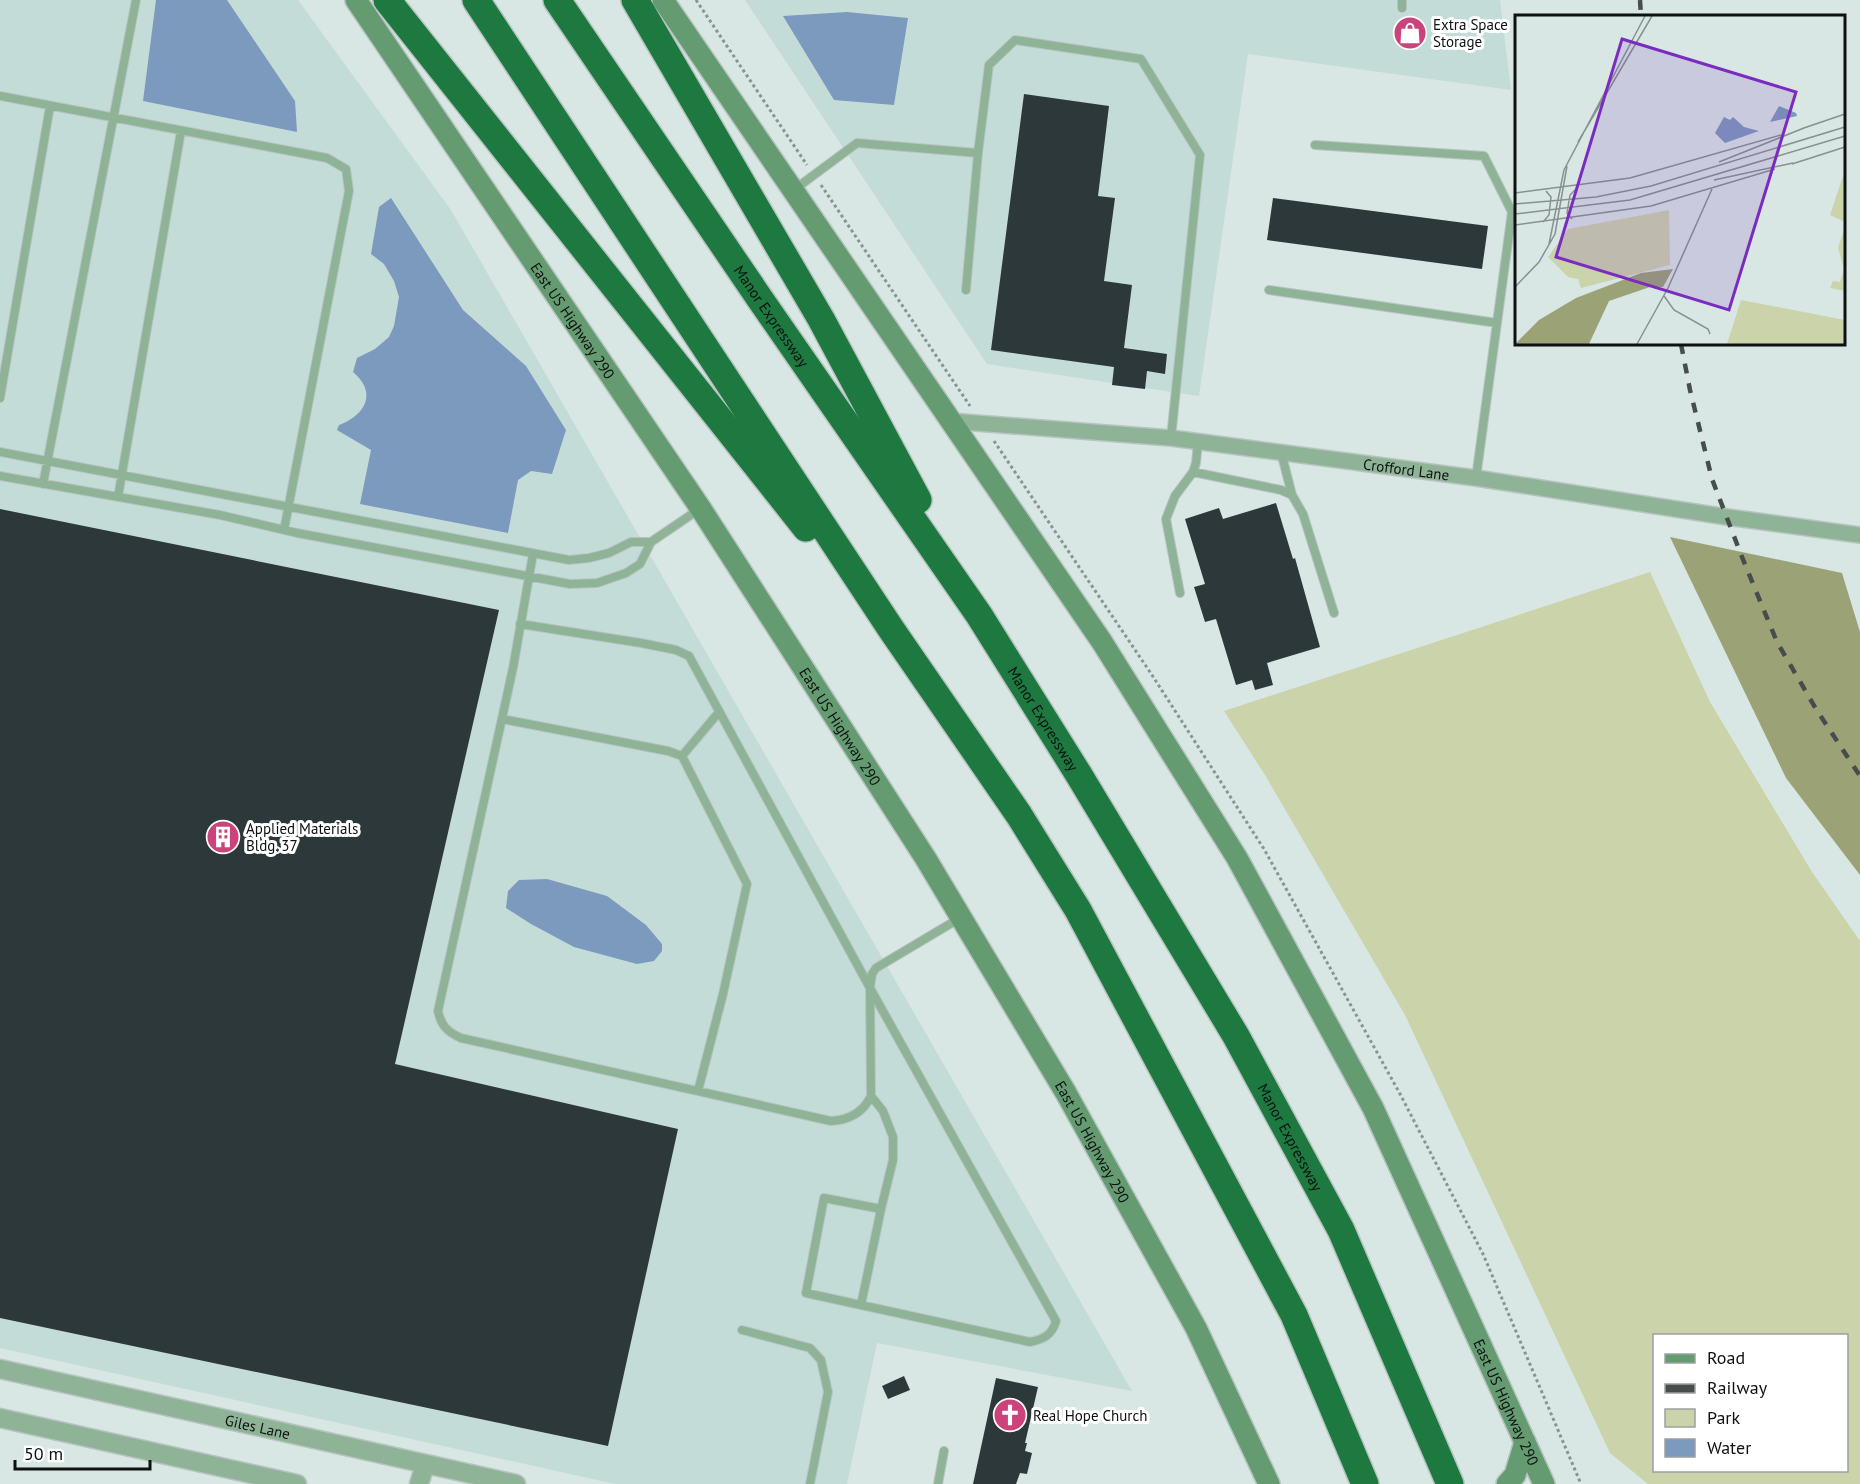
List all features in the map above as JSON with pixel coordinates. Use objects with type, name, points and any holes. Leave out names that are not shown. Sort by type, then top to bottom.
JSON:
[{"type":"highway","points":[[387,0],[767,481],[891,629]]},
{"type":"highway","points":[[476,0],[891,629],[1019,815],[1078,910],[1294,1315],[1364,1480]]},
{"type":"highway","name":"Manor Expressway","points":[[557,0],[979,615],[1091,795],[1236,1036],[1341,1230],[1446,1475]]},
{"type":"highway","points":[[635,0],[821,319],[979,615]]},
{"type":"main road","name":"East US Highway 290","points":[[356,0],[701,509],[927,859],[1066,1093],[1196,1328],[1269,1484]]},
{"type":"main road","name":"East US Highway 290","points":[[663,0],[1102,642],[1237,858],[1373,1108],[1544,1484]]},
{"type":"main road","points":[[1507,1484],[1515,1475],[1525,1442]]},
{"type":"street","name":"Crofford Lane","points":[[950,421],[1197,441],[1476,478],[1860,535]]},
{"type":"street","name":"Giles Lane","points":[[0,1369],[516,1484]]},
{"type":"street","points":[[0,1418],[297,1484]]},
{"type":"street","points":[[419,1484],[425,1465]]},
{"type":"lane","points":[[43,484],[136,0]]},
{"type":"lane","points":[[966,290],[978,153],[989,65],[1016,40],[1141,59],[1200,155],[1171,438]]},
{"type":"lane","points":[[0,100],[50,106],[327,158],[346,169],[349,191],[284,530]]},
{"type":"lane","points":[[0,398],[50,106]]},
{"type":"lane","points":[[118,497],[181,132]]},
{"type":"lane","points":[[794,190],[857,143],[978,153]]},
{"type":"lane","points":[[1315,145],[1484,156],[1512,212],[1476,478]]},
{"type":"lane","points":[[1269,290],[1497,323]]},
{"type":"lane","points":[[1180,593],[1166,519],[1174,496],[1193,472],[1196,463],[1197,441]]},
{"type":"lane","points":[[0,452],[569,560],[609,553],[631,542],[651,542]]},
{"type":"lane","points":[[1281,452],[1292,495],[1303,514],[1334,613]]},
{"type":"lane","points":[[1193,472],[1281,490],[1292,495]]},
{"type":"lane","points":[[0,476],[220,515],[284,530],[528,578],[570,584],[597,583],[626,573],[640,564],[651,542],[701,509]]},
{"type":"lane","points":[[533,554],[502,719],[438,1011],[440,1021],[452,1034],[461,1038],[831,1121],[843,1120],[860,1112],[867,1105],[871,1096],[870,988],[872,974],[876,969],[961,917]]},
{"type":"lane","points":[[520,624],[676,650],[689,656],[870,988],[1056,1321],[1054,1328],[1044,1339],[1030,1342],[806,1293],[824,1198],[881,1209]]},
{"type":"lane","points":[[682,756],[719,712]]},
{"type":"lane","points":[[502,719],[668,751],[682,756],[747,884],[723,994],[698,1091]]},
{"type":"lane","points":[[861,1305],[893,1160],[893,1137],[883,1111],[871,1096]]},
{"type":"lane","points":[[742,1330],[810,1348],[821,1360],[828,1392],[810,1484]]},
{"type":"lane","points":[[938,1484],[944,1451]]},
{"type":"shaded area","points":[[0,0],[298,0],[451,210],[1132,1391],[877,1343],[847,1484],[615,1484],[0,1348]]},
{"type":"shaded area","points":[[745,0],[1500,0],[1511,90],[1248,54],[1199,396],[987,364]]},
{"type":"green space","points":[[1670,537],[1842,573],[1860,632],[1860,875],[1786,778]]},
{"type":"green space","points":[[1650,572],[1710,702],[1812,872],[1860,941],[1860,1484],[1648,1484],[1610,1453],[1405,1015],[1265,775],[1224,711]]},
{"type":"water","points":[[156,0],[227,0],[295,101],[297,132],[143,101]]},
{"type":"water","points":[[847,12],[908,18],[894,105],[834,100],[783,16]]},
{"type":"water","points":[[391,198],[463,310],[526,366],[566,430],[552,474],[531,471],[518,480],[508,533],[360,504],[371,450],[337,430],[339,425],[356,415],[365,403],[365,388],[353,372],[357,358],[375,349],[389,337],[394,326],[399,297],[394,281],[384,264],[371,254],[379,207]]},
{"type":"water","points":[[547,879],[607,896],[646,925],[662,944],[662,951],[654,961],[637,964],[574,947],[506,908],[508,891],[519,880]]},
{"type":"building","points":[[1024,94],[1109,106],[1098,196],[1115,198],[1104,281],[1132,285],[1124,348],[1167,354],[1165,374],[1147,371],[1145,389],[1112,385],[1114,367],[991,350]]},
{"type":"building","points":[[1273,198],[1488,226],[1482,269],[1267,240]]},
{"type":"building","points":[[1276,503],[1293,559],[1295,558],[1320,647],[1267,663],[1273,685],[1255,690],[1252,680],[1236,685],[1216,619],[1205,622],[1194,587],[1205,584],[1185,519],[1219,508],[1223,519]]},
{"type":"building","name":"Applied Materials Bldg. 37","points":[[0,509],[499,610],[395,1064],[678,1129],[608,1446],[0,1318]]},
{"type":"building","points":[[904,1376],[910,1390],[888,1399],[882,1386]]},
{"type":"building","name":"Real Hope Church","points":[[996,1378],[1038,1387],[1025,1443],[1027,1443],[1025,1451],[1032,1453],[1027,1474],[1020,1473],[1016,1484],[973,1484]]},
{"type":"railway","points":[[1640,0],[1641,15]]},
{"type":"railway","points":[[1681,345],[1712,479],[1777,642],[1816,709],[1860,776]]},
{"type":"place","name":"Extra Space Storage","points":[[1410,33]]},
{"type":"place","name":"Applied Materials Bldg. 37","points":[[223,837]]},
{"type":"place","name":"Real Hope Church","points":[[1010,1415]]}]
